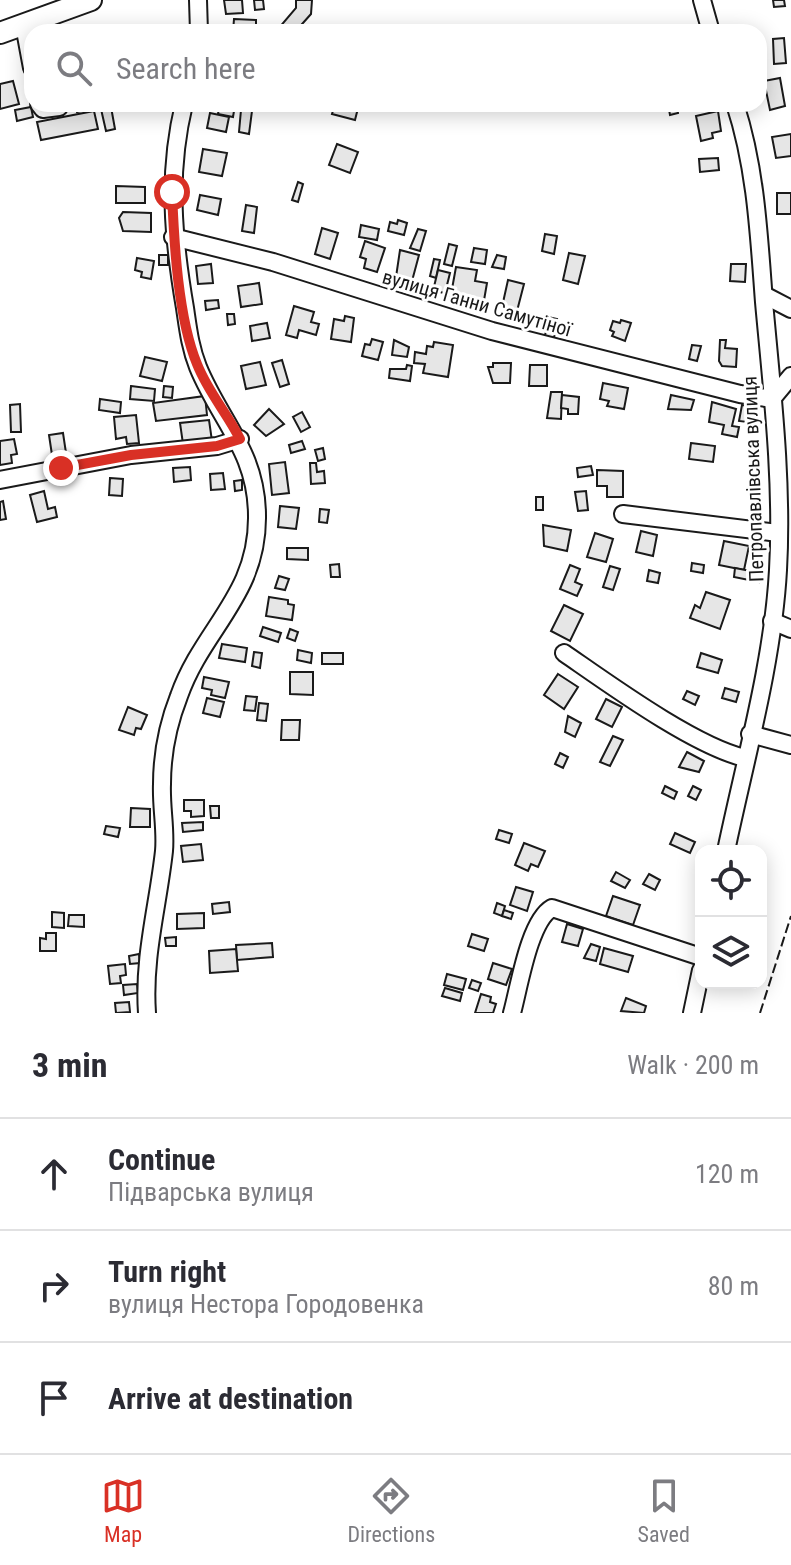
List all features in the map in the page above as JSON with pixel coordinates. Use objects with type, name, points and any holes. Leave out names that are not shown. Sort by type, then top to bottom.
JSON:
[{"type":"main road","points":[[26,24],[54,7],[91,0]]},
{"type":"main road","points":[[0,33],[24,25]]},
{"type":"street","points":[[198,0],[199,24]]},
{"type":"street","points":[[702,0],[709,24]]},
{"type":"street","points":[[147,1013],[149,944],[164,852],[163,762],[170,724],[186,678],[239,594],[255,550],[254,482],[240,439],[215,402],[192,351],[173,237],[173,160],[182,112]]},
{"type":"street","name":"Петропавлівська вулиця","points":[[727,845],[772,621],[778,533],[764,295],[750,164],[737,112]]},
{"type":"street","name":"вулиця Ганни Самутіної","points":[[173,237],[273,262],[549,347],[772,399]]},
{"type":"street","points":[[764,295],[791,309]]},
{"type":"street","points":[[772,399],[791,376]]},
{"type":"street","points":[[0,480],[131,455],[217,446],[240,439]]},
{"type":"street","points":[[623,514],[778,533]]},
{"type":"street","points":[[772,621],[791,629]]},
{"type":"street","points":[[564,653],[666,719],[713,745],[745,758]]},
{"type":"street","points":[[750,734],[791,745]]},
{"type":"street","points":[[512,1013],[536,932],[545,913],[552,908],[695,955]]},
{"type":"street","points":[[692,1013],[697,989]]},
{"type":"building","points":[[224,0],[242,0],[243,13],[226,14]]},
{"type":"building","points":[[254,0],[263,0],[264,9],[255,10]]},
{"type":"building","points":[[296,0],[312,0],[311,14],[302,24],[282,24],[296,8]]},
{"type":"building","points":[[773,0],[784,0],[785,6],[774,7]]},
{"type":"building","points":[[234,19],[256,20],[256,24],[234,24]]},
{"type":"building","points":[[784,38],[786,63],[774,64],[773,39]]},
{"type":"building","points":[[780,78],[785,106],[770,110],[767,80]]},
{"type":"building","points":[[13,81],[19,104],[0,109],[0,84]]},
{"type":"building","points":[[24,108],[24,112],[32,112],[33,117],[17,121],[15,110]]},
{"type":"building","points":[[94,112],[98,129],[41,140],[37,122]]},
{"type":"building","points":[[102,112],[112,112],[115,129],[106,131]]},
{"type":"building","points":[[218,112],[234,112],[233,117]]},
{"type":"building","points":[[241,112],[252,112],[249,134],[239,132]]},
{"type":"building","points":[[333,112],[357,112],[355,120]]},
{"type":"building","points":[[718,112],[721,131],[712,133],[713,138],[701,141],[696,116]]},
{"type":"building","points":[[210,113],[229,117],[226,132],[207,128]]},
{"type":"building","points":[[791,134],[791,156],[776,158],[772,137]]},
{"type":"building","points":[[337,144],[358,152],[350,173],[329,165]]},
{"type":"building","points":[[203,149],[227,153],[222,176],[199,172]]},
{"type":"building","points":[[718,158],[719,170],[700,172],[699,159]]},
{"type":"building","points":[[298,182],[303,184],[298,202],[292,200]]},
{"type":"building","points":[[116,186],[145,187],[145,203],[116,203]]},
{"type":"building","points":[[777,193],[791,193],[791,214],[777,214]]},
{"type":"building","points":[[200,195],[221,199],[218,215],[197,210]]},
{"type":"building","points":[[246,205],[257,207],[254,233],[242,231]]},
{"type":"building","points":[[123,212],[151,213],[151,232],[123,231],[119,218]]},
{"type":"building","points":[[398,220],[407,223],[404,235],[388,231],[390,222],[397,224]]},
{"type":"building","points":[[361,225],[379,229],[377,240],[359,237]]},
{"type":"building","points":[[322,228],[338,233],[330,259],[315,254]]},
{"type":"building","points":[[418,229],[426,231],[420,251],[410,248]]},
{"type":"building","points":[[545,234],[557,236],[554,254],[542,251]]},
{"type":"building","points":[[365,241],[385,248],[377,272],[364,268],[366,259],[360,257]]},
{"type":"building","points":[[449,244],[457,246],[452,266],[444,264]]},
{"type":"building","points":[[474,248],[487,250],[485,264],[471,262]]},
{"type":"building","points":[[400,250],[419,255],[412,281],[396,277]]},
{"type":"building","points":[[569,253],[585,256],[578,284],[563,280]]},
{"type":"building","points":[[159,255],[168,255],[168,265],[159,265]]},
{"type":"building","points":[[497,255],[506,257],[504,269],[492,267]]},
{"type":"building","points":[[137,258],[154,261],[151,279],[141,277],[142,272],[135,270]]},
{"type":"building","points":[[434,259],[440,260],[436,278],[430,276]]},
{"type":"building","points":[[211,264],[213,283],[198,284],[196,266]]},
{"type":"building","points":[[731,264],[746,264],[745,282],[730,281]]},
{"type":"building","points":[[456,267],[477,270],[475,281],[487,283],[483,306],[450,300]]},
{"type":"building","points":[[438,270],[450,273],[445,293],[433,291]]},
{"type":"building","points":[[508,280],[524,284],[517,311],[502,307]]},
{"type":"building","points":[[259,283],[262,304],[241,307],[238,286]]},
{"type":"building","points":[[218,300],[219,308],[206,310],[205,301]]},
{"type":"building","points":[[294,306],[314,312],[311,322],[319,324],[316,335],[299,330],[297,338],[286,335]]},
{"type":"building","points":[[227,314],[234,314],[235,324],[228,325]]},
{"type":"building","points":[[345,316],[354,318],[351,342],[331,339],[334,319],[344,321]]},
{"type":"building","points":[[548,317],[557,319],[554,338],[545,336]]},
{"type":"building","points":[[621,320],[631,323],[625,341],[612,336],[614,332],[610,330],[613,321],[620,323]]},
{"type":"building","points":[[267,323],[270,338],[252,341],[250,326]]},
{"type":"building","points":[[372,339],[383,342],[378,360],[362,356],[365,344],[370,345]]},
{"type":"building","points":[[394,340],[409,347],[407,357],[392,355]]},
{"type":"building","points":[[720,340],[726,340],[725,348],[737,349],[736,367],[722,366],[719,361]]},
{"type":"building","points":[[434,342],[453,345],[448,377],[423,373],[425,364],[414,363],[415,352],[426,354],[427,346],[433,347]]},
{"type":"building","points":[[692,345],[701,346],[697,361],[689,359]]},
{"type":"building","points":[[145,357],[167,362],[162,381],[140,376]]},
{"type":"building","points":[[282,360],[289,384],[280,387],[272,363]]},
{"type":"building","points":[[260,362],[266,385],[246,389],[241,366]]},
{"type":"building","points":[[493,363],[511,363],[510,383],[493,383],[488,367],[493,367]]},
{"type":"building","points":[[407,365],[412,366],[410,381],[389,378],[390,369],[406,369]]},
{"type":"building","points":[[530,365],[547,365],[547,386],[529,386]]},
{"type":"building","points":[[603,383],[628,388],[624,409],[607,406],[609,401],[600,399]]},
{"type":"building","points":[[131,386],[155,389],[154,401],[130,399]]},
{"type":"building","points":[[164,386],[173,387],[172,398],[163,397]]},
{"type":"building","points":[[551,392],[562,392],[561,419],[547,418]]},
{"type":"building","points":[[562,395],[579,397],[578,414],[568,414],[568,409],[561,408]]},
{"type":"building","points":[[671,395],[694,400],[691,410],[668,409]]},
{"type":"building","points":[[205,396],[207,415],[156,421],[153,403]]},
{"type":"building","points":[[100,399],[121,402],[120,413],[99,410]]},
{"type":"building","points":[[712,402],[736,409],[732,426],[739,427],[737,437],[722,434],[724,425],[709,422]]},
{"type":"building","points":[[20,404],[21,432],[11,432],[10,405]]},
{"type":"building","points":[[742,405],[750,406],[747,422],[739,421]]},
{"type":"building","points":[[269,409],[284,424],[266,436],[254,425]]},
{"type":"building","points":[[302,412],[310,427],[301,432],[293,417]]},
{"type":"building","points":[[136,415],[139,443],[127,444],[126,437],[116,439],[114,417]]},
{"type":"building","points":[[209,420],[212,441],[183,444],[180,423]]},
{"type":"building","points":[[63,433],[66,453],[52,455],[49,435]]},
{"type":"building","points":[[14,439],[17,454],[11,455],[12,463],[0,465],[0,441]]},
{"type":"building","points":[[302,441],[305,449],[291,453],[289,445]]},
{"type":"building","points":[[691,443],[715,446],[713,462],[689,459]]},
{"type":"building","points":[[323,448],[325,459],[318,461],[315,450]]},
{"type":"building","points":[[285,462],[289,493],[272,495],[269,464]]},
{"type":"building","points":[[310,463],[316,463],[317,472],[324,471],[325,483],[311,484]]},
{"type":"building","points":[[591,466],[593,475],[578,477],[577,468]]},
{"type":"building","points":[[190,467],[191,480],[174,482],[173,468]]},
{"type":"building","points":[[597,470],[623,471],[623,497],[607,497],[607,486],[597,486]]},
{"type":"building","points":[[223,473],[225,489],[211,490],[210,474]]},
{"type":"building","points":[[110,478],[123,479],[122,496],[109,495]]},
{"type":"building","points":[[242,480],[242,490],[235,491],[234,481]]},
{"type":"building","points":[[44,491],[48,509],[55,507],[57,517],[37,522],[30,495]]},
{"type":"building","points":[[586,491],[588,510],[578,511],[575,492]]},
{"type":"building","points":[[536,497],[543,497],[543,510],[536,510]]},
{"type":"building","points":[[3,501],[6,519],[0,520],[0,502]]},
{"type":"building","points":[[280,506],[299,508],[296,529],[278,527]]},
{"type":"building","points":[[320,509],[329,510],[327,523],[319,522]]},
{"type":"building","points":[[543,525],[571,530],[567,551],[544,546]]},
{"type":"building","points":[[641,531],[657,535],[653,556],[636,552]]},
{"type":"building","points":[[595,533],[613,539],[606,562],[587,557]]},
{"type":"building","points":[[724,541],[749,546],[744,570],[719,565]]},
{"type":"building","points":[[287,548],[308,548],[308,560],[287,559]]},
{"type":"building","points":[[692,563],[704,565],[703,573],[691,571]]},
{"type":"building","points":[[339,564],[340,577],[331,577],[330,565]]},
{"type":"building","points":[[570,565],[580,569],[575,582],[582,585],[577,596],[560,589]]},
{"type":"building","points":[[610,566],[620,569],[613,590],[603,587]]},
{"type":"building","points":[[735,568],[761,573],[759,582],[734,577]]},
{"type":"building","points":[[649,570],[660,573],[658,583],[647,581]]},
{"type":"building","points":[[279,576],[289,579],[285,590],[275,588]]},
{"type":"building","points":[[706,592],[730,600],[720,629],[690,618],[695,605],[700,608]]},
{"type":"building","points":[[269,597],[288,600],[288,604],[294,605],[292,620],[266,616]]},
{"type":"building","points":[[564,605],[583,614],[570,641],[551,631]]},
{"type":"building","points":[[263,627],[281,633],[278,642],[260,636]]},
{"type":"building","points":[[290,629],[298,632],[295,641],[287,638]]},
{"type":"building","points":[[222,644],[247,648],[245,662],[219,658]]},
{"type":"building","points":[[298,650],[312,653],[311,663],[297,660]]},
{"type":"building","points":[[254,652],[262,653],[260,668],[252,666]]},
{"type":"building","points":[[322,653],[343,653],[343,664],[322,664]]},
{"type":"building","points":[[701,653],[722,660],[718,673],[697,667]]},
{"type":"building","points":[[290,672],[313,672],[313,695],[290,694]]},
{"type":"building","points":[[558,674],[578,687],[564,709],[544,695]]},
{"type":"building","points":[[204,677],[229,682],[225,698],[211,695],[212,690],[202,688]]},
{"type":"building","points":[[725,688],[739,692],[736,702],[722,698]]},
{"type":"building","points":[[687,691],[699,696],[695,705],[683,699]]},
{"type":"building","points":[[246,696],[257,697],[255,711],[244,710]]},
{"type":"building","points":[[207,698],[224,702],[220,717],[203,713]]},
{"type":"building","points":[[606,699],[622,707],[612,727],[596,719]]},
{"type":"building","points":[[259,703],[268,704],[266,721],[257,720]]},
{"type":"building","points":[[128,707],[147,715],[141,729],[136,728],[134,735],[119,730]]},
{"type":"building","points":[[568,716],[581,723],[575,737],[565,732]]},
{"type":"building","points":[[282,720],[300,720],[299,740],[281,740]]},
{"type":"building","points":[[613,736],[623,740],[610,766],[600,762]]},
{"type":"building","points":[[687,752],[704,761],[699,772],[679,767]]},
{"type":"building","points":[[560,753],[568,757],[563,768],[555,764]]},
{"type":"building","points":[[665,786],[677,792],[674,799],[662,793]]},
{"type":"building","points":[[693,786],[701,790],[696,800],[688,796]]},
{"type":"building","points":[[184,800],[204,800],[204,816],[191,817],[191,811],[184,811]]},
{"type":"building","points":[[210,806],[219,806],[219,818],[211,818]]},
{"type":"building","points":[[131,808],[150,809],[150,827],[130,827]]},
{"type":"building","points":[[203,822],[203,830],[183,832],[182,823]]},
{"type":"building","points":[[106,826],[120,828],[118,837],[104,834]]},
{"type":"building","points":[[499,830],[512,834],[509,843],[496,839]]},
{"type":"building","points":[[675,833],[695,842],[690,853],[670,844]]},
{"type":"building","points":[[524,843],[545,851],[538,867],[531,864],[528,871],[515,865]]},
{"type":"building","points":[[201,844],[203,860],[183,862],[181,846]]},
{"type":"building","points":[[616,872],[630,880],[625,888],[611,881]]},
{"type":"building","points":[[649,874],[660,880],[655,890],[643,884]]},
{"type":"building","points":[[516,887],[533,892],[527,911],[510,905]]},
{"type":"building","points":[[613,896],[640,905],[633,925],[606,916]]},
{"type":"building","points":[[229,902],[230,912],[213,914],[212,904]]},
{"type":"building","points":[[497,903],[505,906],[502,916],[494,913]]},
{"type":"building","points":[[504,910],[513,913],[511,919],[502,916]]},
{"type":"building","points":[[52,912],[64,913],[64,928],[52,927]]},
{"type":"building","points":[[204,913],[204,928],[177,929],[177,914]]},
{"type":"building","points":[[69,915],[84,915],[84,927],[68,926]]},
{"type":"building","points":[[567,924],[583,929],[578,946],[562,942]]},
{"type":"building","points":[[46,933],[56,933],[56,951],[40,951],[40,938],[46,939]]},
{"type":"building","points":[[472,934],[488,939],[484,951],[468,946]]},
{"type":"building","points":[[176,937],[176,946],[166,946],[165,938]]},
{"type":"building","points":[[272,943],[273,957],[237,960],[236,945]]},
{"type":"building","points":[[591,944],[600,947],[596,961],[584,958]]},
{"type":"building","points":[[604,948],[633,956],[628,972],[600,964]]},
{"type":"building","points":[[236,949],[238,971],[210,973],[209,951]]},
{"type":"building","points":[[139,954],[140,963],[130,964],[129,956]]},
{"type":"building","points":[[493,963],[512,969],[506,985],[488,979]]},
{"type":"building","points":[[125,964],[126,975],[120,976],[121,983],[110,984],[108,966]]},
{"type":"building","points":[[447,974],[466,979],[463,990],[444,985]]},
{"type":"building","points":[[472,980],[481,983],[478,991],[469,988]]},
{"type":"building","points":[[137,984],[138,993],[124,995],[123,985]]},
{"type":"building","points":[[445,988],[462,993],[460,1001],[442,996]]},
{"type":"building","points":[[481,994],[491,997],[490,1002],[496,1004],[493,1013],[475,1013]]},
{"type":"building","points":[[626,998],[646,1006],[644,1013],[621,1011]]},
{"type":"building","points":[[129,1002],[130,1012],[116,1013],[115,1003]]},
{"type":"fence","points":[[760,1013],[791,916]]},
{"type":"route","points":[[61,468],[131,455],[217,446],[240,439],[215,402],[192,351],[175,257],[172,192]]}]
